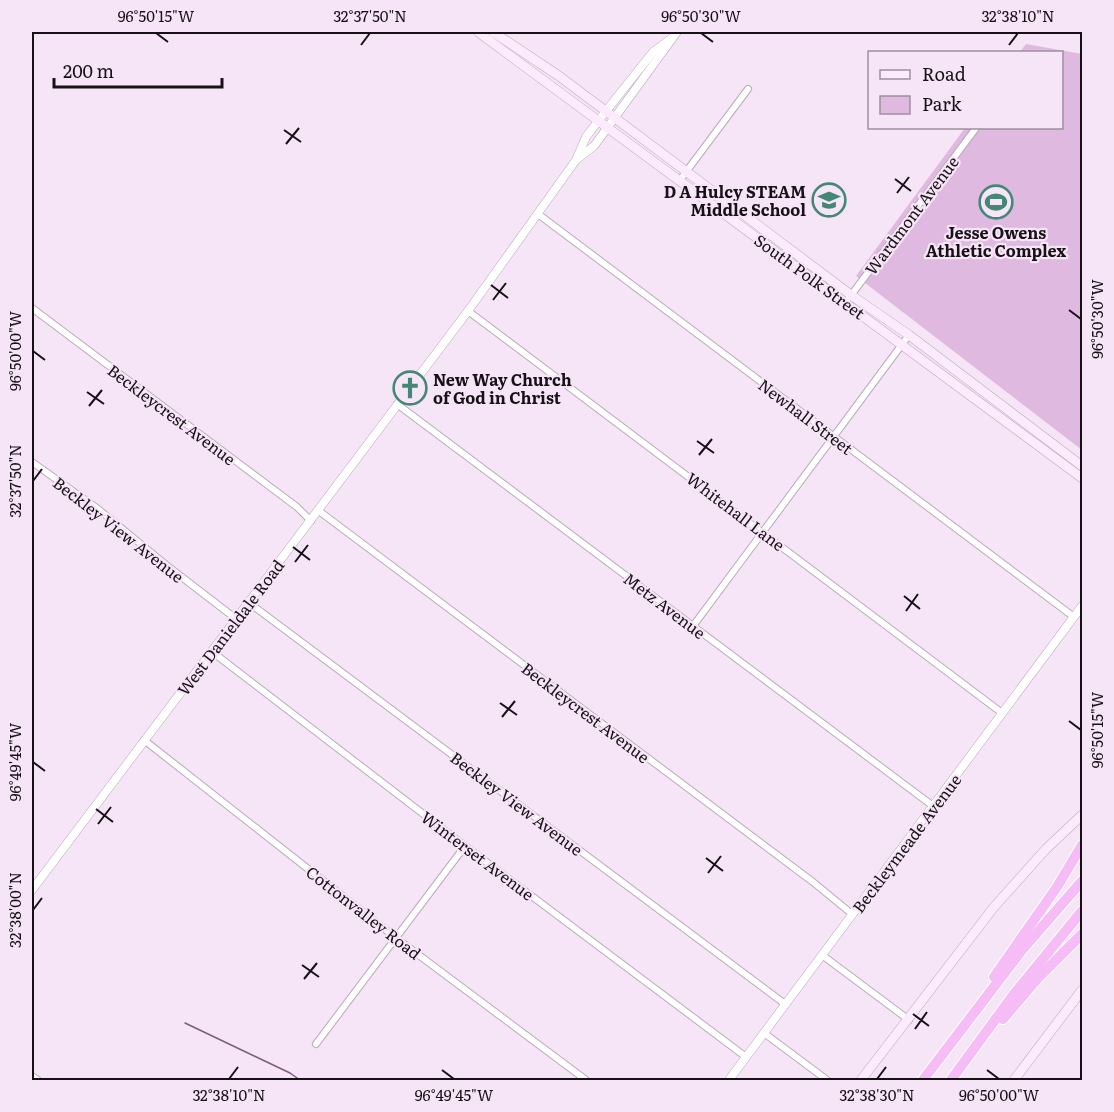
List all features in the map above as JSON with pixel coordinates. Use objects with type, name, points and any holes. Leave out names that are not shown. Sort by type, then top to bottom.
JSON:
[{"type":"highway","points":[[953,1041],[1083,845]]},
{"type":"highway","points":[[923,1080],[1029,942],[1083,881]]},
{"type":"highway","points":[[951,1080],[1014,994],[1083,911]]},
{"type":"highway","points":[[964,1063],[1038,978],[1083,933]]},
{"type":"main road","name":"South Polk Street","points":[[478,32],[559,76],[752,221],[803,266]]},
{"type":"main road","name":"South Polk Street","points":[[493,32],[512,51],[608,127],[746,230],[803,266],[906,339],[1019,424],[1083,478]]},
{"type":"main road","points":[[746,230],[752,221]]},
{"type":"main road","name":"South Polk Street","points":[[1019,424],[1083,466]]},
{"type":"main road","points":[[861,1080],[994,907],[1046,849],[1083,815]]},
{"type":"main road","points":[[1014,1080],[1083,990]]},
{"type":"street","name":"West Danieldale Road","points":[[32,891],[468,311],[576,160],[586,137],[653,52],[675,35]]},
{"type":"street","name":"West Danieldale Road","points":[[576,160],[594,146],[675,35]]},
{"type":"street","points":[[680,180],[748,90]]},
{"type":"street","name":"Wardmont Avenue","points":[[848,299],[975,129]]},
{"type":"street","name":"Newhall Street","points":[[538,214],[1074,617]]},
{"type":"street","name":"Beckleycrest Avenue","points":[[32,308],[297,507],[311,521]]},
{"type":"street","name":"Whitehall Lane","points":[[468,311],[1002,713]]},
{"type":"street","points":[[693,626],[906,339]]},
{"type":"street","name":"Metz Avenue","points":[[397,405],[933,806]]},
{"type":"street","name":"Beckley View Avenue","points":[[32,462],[98,509],[236,618]]},
{"type":"street","name":"Beckleycrest Avenue","points":[[318,511],[803,874],[852,915]]},
{"type":"street","name":"Beckley View Avenue","points":[[248,602],[785,1004]]},
{"type":"street","name":"Beckleymeade Avenue","points":[[729,1080],[1083,606]]},
{"type":"street","name":"Winterset Avenue","points":[[211,651],[746,1057]]},
{"type":"street","name":"Cottonvalley Road","points":[[144,741],[396,938],[586,1080]]},
{"type":"street","points":[[316,1044],[465,846]]},
{"type":"street","points":[[822,955],[909,1020]]},
{"type":"street","points":[[764,1033],[826,1080]]},
{"type":"street","points":[[32,1076],[38,1080]]},
{"type":"green space","name":"Jesse Owens Athletic Complex","points":[[1026,44],[1082,54],[1082,450],[856,276],[964,129],[1063,129],[1063,51],[1021,51]]},
{"type":"waterway","points":[[185,1023],[290,1073],[300,1080]]},
{"type":"place","name":"D A Hulcy STEAM Middle School","points":[[829,200]]},
{"type":"place","name":"Jesse Owens Athletic Complex","points":[[996,202]]},
{"type":"place","name":"New Way Church of God in Christ","points":[[410,388]]}]
